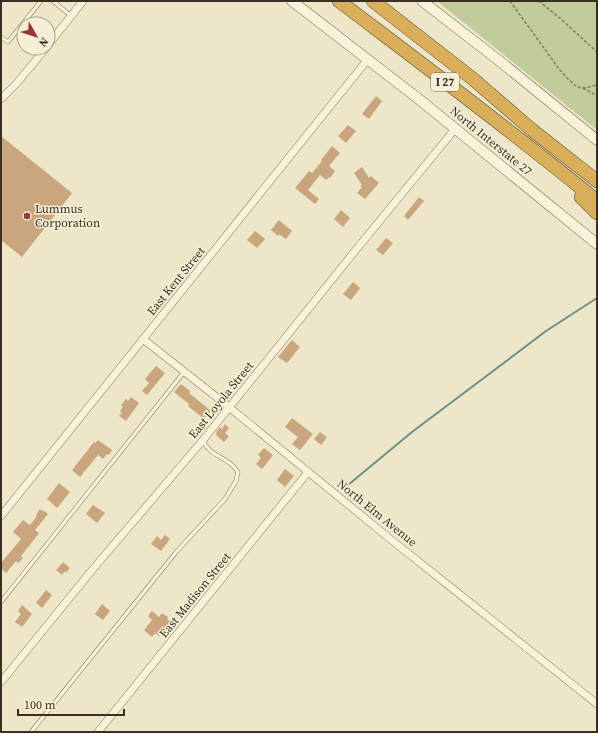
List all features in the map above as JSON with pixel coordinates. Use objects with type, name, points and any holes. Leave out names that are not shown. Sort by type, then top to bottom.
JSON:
[{"type":"highway","name":"I 27","points":[[339,1],[461,93],[597,201]]},
{"type":"highway","name":"I 27","points":[[373,1],[483,88],[532,130],[597,182]]},
{"type":"highway","points":[[483,88],[506,101],[597,171]]},
{"type":"highway","points":[[550,163],[571,188],[597,213]]},
{"type":"main road","name":"North Interstate 27","points":[[292,1],[368,59],[597,244]]},
{"type":"main road","points":[[422,1],[497,59],[597,140]]},
{"type":"street","points":[[56,35],[83,1]]},
{"type":"street","points":[[1,99],[17,83],[39,56]]},
{"type":"street","name":"East Kent Street","points":[[1,516],[368,59]]},
{"type":"street","name":"East Loyola Street","points":[[1,682],[92,569],[203,440],[455,129]]},
{"type":"street","name":"North Elm Avenue","points":[[143,339],[597,704]]},
{"type":"street","name":"East Madison Street","points":[[98,732],[308,472]]},
{"type":"lane","points":[[1,37],[8,42],[40,1]]},
{"type":"lane","points":[[53,1],[71,16]]},
{"type":"lane","points":[[1,602],[184,372]]},
{"type":"lane","points":[[31,732],[177,552],[225,499],[236,481],[238,472],[229,462],[215,455],[206,447],[203,440]]},
{"type":"path","points":[[510,1],[559,69],[578,87],[597,96]]},
{"type":"path","points":[[539,1],[597,52]]},
{"type":"path","points":[[582,88],[597,85]]},
{"type":"green space","points":[[437,1],[597,1],[597,130]]},
{"type":"building","points":[[376,96],[382,101],[369,119],[362,114]]},
{"type":"building","points":[[348,125],[356,131],[346,143],[338,136]]},
{"type":"building","name":"Lummus Corporation","points":[[1,136],[72,193],[22,257],[1,240]]},
{"type":"building","points":[[332,146],[340,153],[329,166],[335,171],[330,178],[329,177],[326,180],[320,175],[308,190],[319,199],[315,204],[295,188],[309,171],[312,173]]},
{"type":"building","points":[[362,167],[369,178],[371,176],[379,183],[365,199],[357,193],[362,185],[354,173]]},
{"type":"building","points":[[419,197],[424,201],[408,220],[404,216]]},
{"type":"building","points":[[341,210],[350,218],[343,227],[334,219]]},
{"type":"building","points":[[279,220],[292,231],[286,239],[279,234],[278,236],[271,230]]},
{"type":"building","points":[[255,231],[265,239],[257,248],[247,240]]},
{"type":"building","points":[[386,238],[393,243],[383,255],[376,250]]},
{"type":"building","points":[[353,282],[360,288],[351,300],[343,294]]},
{"type":"building","points":[[292,340],[300,347],[287,363],[278,357]]},
{"type":"building","points":[[156,366],[165,373],[147,395],[142,391],[149,383],[145,379]]},
{"type":"building","points":[[181,384],[190,391],[189,393],[211,411],[204,419],[174,392]]},
{"type":"building","points":[[131,397],[139,403],[126,421],[119,416],[122,413],[120,411],[123,407],[121,405],[126,399],[128,401]]},
{"type":"building","points":[[292,418],[313,434],[300,450],[292,444],[298,437],[285,427]]},
{"type":"building","points":[[225,424],[229,428],[225,433],[229,436],[224,442],[216,435],[216,432],[220,427],[222,429]]},
{"type":"building","points":[[320,432],[327,437],[321,445],[314,439]]},
{"type":"building","points":[[98,440],[112,450],[109,455],[107,454],[103,459],[98,455],[80,477],[72,470],[94,442],[95,443]]},
{"type":"building","points":[[264,448],[273,455],[262,469],[256,464],[261,458],[258,455]]},
{"type":"building","points":[[285,469],[294,476],[285,487],[277,480]]},
{"type":"building","points":[[59,483],[70,492],[57,508],[47,499]]},
{"type":"building","points":[[93,505],[105,513],[97,523],[86,514]]},
{"type":"building","points":[[40,509],[48,514],[35,530],[39,533],[21,556],[23,558],[18,563],[16,561],[6,573],[1,568],[1,563],[21,539],[13,532],[23,520],[30,525]]},
{"type":"building","points":[[165,535],[170,539],[161,551],[151,544],[157,536],[161,540]]},
{"type":"building","points":[[63,562],[70,568],[62,575],[56,570]]},
{"type":"building","points":[[46,590],[52,595],[42,608],[36,603]]},
{"type":"building","points":[[102,604],[110,611],[103,620],[95,614]]},
{"type":"building","points":[[22,605],[32,614],[22,627],[15,622],[21,614],[18,611]]},
{"type":"building","points":[[152,611],[159,617],[162,613],[173,623],[167,630],[165,628],[159,636],[155,633],[152,637],[144,630],[152,620],[148,616]]},
{"type":"waterway","points":[[342,490],[412,432],[546,331],[597,298]]},
{"type":"place","name":"Lummus Corporation","points":[[27,216]]}]
